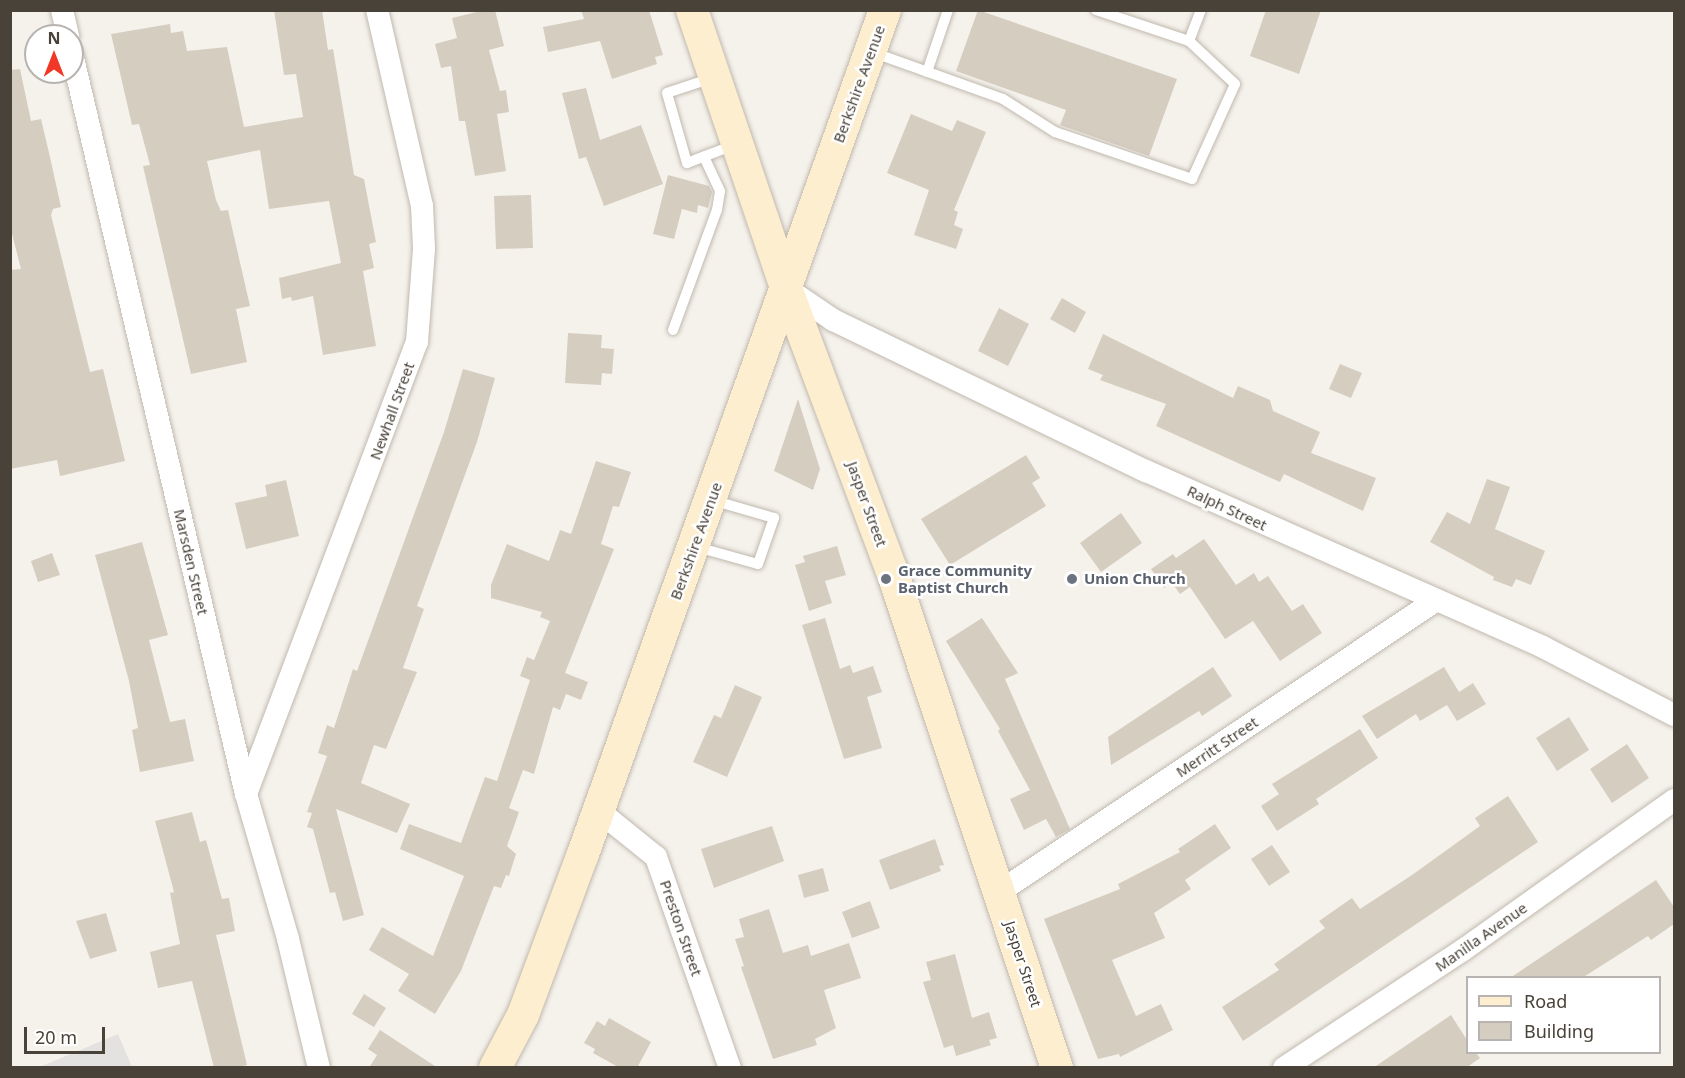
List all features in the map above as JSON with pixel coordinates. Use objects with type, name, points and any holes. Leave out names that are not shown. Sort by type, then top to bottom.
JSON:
[{"type":"main road","name":"Jasper Street","points":[[692,10],[786,288],[892,571],[1057,1068]]},
{"type":"main road","name":"Berkshire Avenue","points":[[495,1068],[523,1015],[599,811],[885,10]]},
{"type":"street","name":"Newhall Street","points":[[246,794],[417,342],[424,248],[422,206],[377,10]]},
{"type":"street","name":"Marsden Street","points":[[79,84],[246,794],[288,939],[319,1068]]},
{"type":"street","name":"Ralph Street","points":[[786,288],[844,325],[1146,471],[1435,601],[1544,647],[1674,715]]},
{"type":"street","name":"Merritt Street","points":[[999,892],[1435,601]]},
{"type":"street","name":"Manilla Avenue","points":[[1284,1068],[1463,950],[1674,800]]},
{"type":"street","name":"Preston Street","points":[[599,811],[656,857],[730,1068]]},
{"type":"lane","points":[[927,72],[948,10]]},
{"type":"lane","points":[[870,51],[1003,99],[1054,132],[1192,179],[1235,84],[1189,41],[1095,10]]},
{"type":"lane","points":[[1189,41],[1200,10]]},
{"type":"lane","points":[[715,77],[667,93],[687,163],[737,144]]},
{"type":"lane","points":[[673,330],[717,210],[720,191],[704,156]]},
{"type":"lane","points":[[694,547],[759,564],[774,518],[711,499]]},
{"type":"shaded area","points":[[118,1034],[132,1067],[42,1066]]},
{"type":"building","points":[[274,10],[322,10],[328,50],[333,49],[354,175],[364,179],[376,242],[369,244],[374,268],[363,271],[376,346],[323,355],[313,296],[292,301],[291,297],[282,299],[279,278],[341,263],[329,201],[269,209],[260,150],[207,161],[216,200],[221,211],[228,210],[250,306],[236,309],[247,362],[191,374],[143,166],[150,165],[139,124],[132,125],[111,34],[170,24],[171,33],[183,31],[187,51],[227,47],[244,127],[303,117],[296,74],[284,75]]},
{"type":"building","points":[[485,10],[495,10],[504,46],[489,50],[500,91],[506,90],[509,112],[497,114],[506,171],[475,176],[465,121],[459,121],[451,66],[441,68],[435,44],[457,38],[452,18]]},
{"type":"building","points":[[581,10],[649,10],[663,55],[655,57],[657,64],[612,79],[600,41],[548,52],[543,27],[584,19]]},
{"type":"building","points":[[978,10],[1177,79],[1149,156],[1060,125],[1066,110],[956,71]]},
{"type":"building","points":[[1266,10],[1321,10],[1299,74],[1250,56]]},
{"type":"building","points":[[20,69],[31,121],[41,119],[50,157],[61,207],[53,209],[51,215],[90,372],[103,369],[125,461],[60,476],[57,460],[10,469],[10,270],[21,269],[10,226],[10,70]]},
{"type":"building","points":[[586,88],[600,140],[641,125],[663,184],[604,206],[586,157],[579,159],[562,93]]},
{"type":"building","points":[[911,114],[952,131],[957,120],[986,132],[954,210],[958,212],[954,225],[963,229],[956,249],[914,235],[929,190],[887,173]]},
{"type":"building","points":[[668,175],[709,186],[712,192],[708,208],[698,205],[697,213],[682,209],[674,239],[653,234]]},
{"type":"building","points":[[531,195],[533,248],[496,249],[494,196]]},
{"type":"building","points":[[1062,298],[1086,312],[1075,333],[1050,319]]},
{"type":"building","points":[[999,308],[1029,324],[1008,366],[978,351]]},
{"type":"building","points":[[568,333],[602,335],[601,348],[614,349],[612,374],[602,373],[601,385],[565,383]]},
{"type":"building","points":[[1103,334],[1233,398],[1238,386],[1270,400],[1273,411],[1320,432],[1311,453],[1376,478],[1363,511],[1284,474],[1280,482],[1156,426],[1166,404],[1100,380],[1103,375],[1088,369]]},
{"type":"building","points":[[1340,364],[1362,373],[1351,398],[1329,389]]},
{"type":"building","points":[[463,369],[495,378],[477,442],[417,606],[424,609],[403,668],[417,672],[386,749],[374,745],[361,783],[410,804],[397,833],[336,809],[364,915],[343,921],[335,892],[330,893],[313,829],[307,827],[312,813],[307,812],[327,756],[318,753],[327,725],[334,728],[353,669],[357,671],[444,432]]},
{"type":"building","points":[[798,399],[820,469],[813,490],[774,471]]},
{"type":"building","points":[[1026,455],[1040,478],[1032,483],[1046,506],[950,565],[921,519]]},
{"type":"building","points":[[596,461],[631,472],[619,507],[613,506],[601,544],[614,549],[565,673],[588,682],[581,700],[566,694],[560,710],[553,707],[534,774],[523,770],[509,808],[519,812],[507,846],[516,854],[509,876],[506,875],[501,888],[494,886],[461,971],[435,1014],[398,991],[409,974],[369,950],[382,927],[433,956],[464,876],[400,849],[409,824],[461,843],[485,777],[497,781],[530,680],[520,676],[527,657],[534,660],[550,621],[540,617],[542,612],[491,598],[491,585],[507,544],[549,561],[560,530],[571,534]]},
{"type":"building","points":[[1487,479],[1510,487],[1495,529],[1545,551],[1531,585],[1516,579],[1512,587],[1493,580],[1494,577],[1430,542],[1447,512],[1470,524]]},
{"type":"building","points":[[286,480],[299,536],[246,549],[235,503],[267,496],[265,485]]},
{"type":"building","points":[[1121,513],[1142,543],[1101,572],[1080,543]]},
{"type":"building","points":[[1204,539],[1236,585],[1254,573],[1259,582],[1268,576],[1292,611],[1303,604],[1322,633],[1280,661],[1253,621],[1225,639],[1190,587],[1180,594],[1172,583],[1164,588],[1151,569],[1173,554],[1176,558]]},
{"type":"building","points":[[142,542],[168,635],[149,640],[170,722],[185,719],[194,761],[140,772],[132,730],[138,728],[129,681],[95,555]]},
{"type":"building","points":[[837,546],[846,575],[825,581],[832,603],[809,611],[795,565],[805,562],[803,556]]},
{"type":"building","points":[[52,553],[60,575],[38,582],[31,561]]},
{"type":"building","points":[[825,618],[840,669],[850,665],[853,673],[873,666],[882,692],[867,697],[882,748],[844,759],[802,625]]},
{"type":"building","points":[[982,618],[1018,673],[1005,679],[1070,829],[1056,837],[1046,819],[1024,830],[1010,799],[1030,790],[998,731],[1000,729],[946,641]]},
{"type":"building","points":[[1213,667],[1232,696],[1202,716],[1199,711],[1111,765],[1108,737]]},
{"type":"building","points":[[1444,667],[1459,692],[1473,683],[1486,704],[1457,721],[1447,705],[1420,721],[1416,714],[1377,739],[1362,716]]},
{"type":"building","points":[[735,685],[762,697],[727,777],[693,762],[714,715],[721,718]]},
{"type":"building","points":[[1569,717],[1589,750],[1557,771],[1536,738]]},
{"type":"building","points":[[1360,729],[1378,758],[1316,799],[1319,804],[1277,831],[1261,806],[1279,794],[1272,784]]},
{"type":"building","points":[[1627,744],[1649,778],[1612,803],[1590,769]]},
{"type":"building","points":[[1508,796],[1538,842],[1243,1041],[1222,1007],[1279,970],[1274,964],[1325,928],[1319,921],[1352,898],[1360,909],[1412,875],[1480,826],[1475,818]]},
{"type":"building","points":[[192,812],[200,842],[206,840],[222,899],[229,898],[235,931],[216,935],[247,1065],[233,1068],[214,1068],[192,981],[158,988],[150,952],[180,944],[170,893],[174,892],[155,821]]},
{"type":"building","points":[[1215,824],[1231,848],[1185,880],[1191,889],[1154,913],[1165,938],[1112,960],[1136,1016],[1161,1004],[1173,1030],[1120,1057],[1119,1054],[1098,1059],[1044,919],[1120,889],[1118,884],[1180,852],[1178,849]]},
{"type":"building","points":[[772,826],[784,861],[714,888],[701,849]]},
{"type":"building","points":[[935,839],[944,865],[939,866],[941,871],[890,890],[879,860]]},
{"type":"building","points":[[1272,845],[1290,872],[1269,886],[1251,859]]},
{"type":"building","points":[[823,868],[829,891],[804,898],[798,875]]},
{"type":"building","points":[[1656,880],[1674,907],[1674,924],[1651,940],[1648,936],[1585,976],[1513,976]]},
{"type":"building","points":[[870,901],[880,928],[852,938],[842,912]]},
{"type":"building","points":[[769,909],[783,953],[808,945],[811,956],[849,943],[861,978],[824,990],[836,1028],[815,1039],[817,1045],[773,1059],[741,967],[744,966],[735,939],[744,937],[739,919]]},
{"type":"building","points":[[106,913],[117,951],[90,959],[76,921]]},
{"type":"building","points":[[955,954],[972,1018],[989,1012],[997,1038],[989,1040],[991,1045],[956,1056],[953,1045],[944,1048],[923,982],[931,980],[926,962]]},
{"type":"building","points":[[364,994],[386,1008],[374,1027],[352,1014]]},
{"type":"building","points":[[1451,1015],[1466,1038],[1466,1054],[1477,1054],[1480,1058],[1466,1068],[1373,1068]]},
{"type":"building","points":[[609,1018],[651,1042],[637,1068],[620,1068],[593,1053],[595,1049],[584,1043],[597,1021],[605,1026]]},
{"type":"building","points":[[380,1030],[438,1068],[369,1068],[377,1055],[368,1049]]},
{"type":"place","name":"Grace Community Baptist Church","points":[[886,579]]},
{"type":"place","name":"Union Church","points":[[1072,579]]}]
